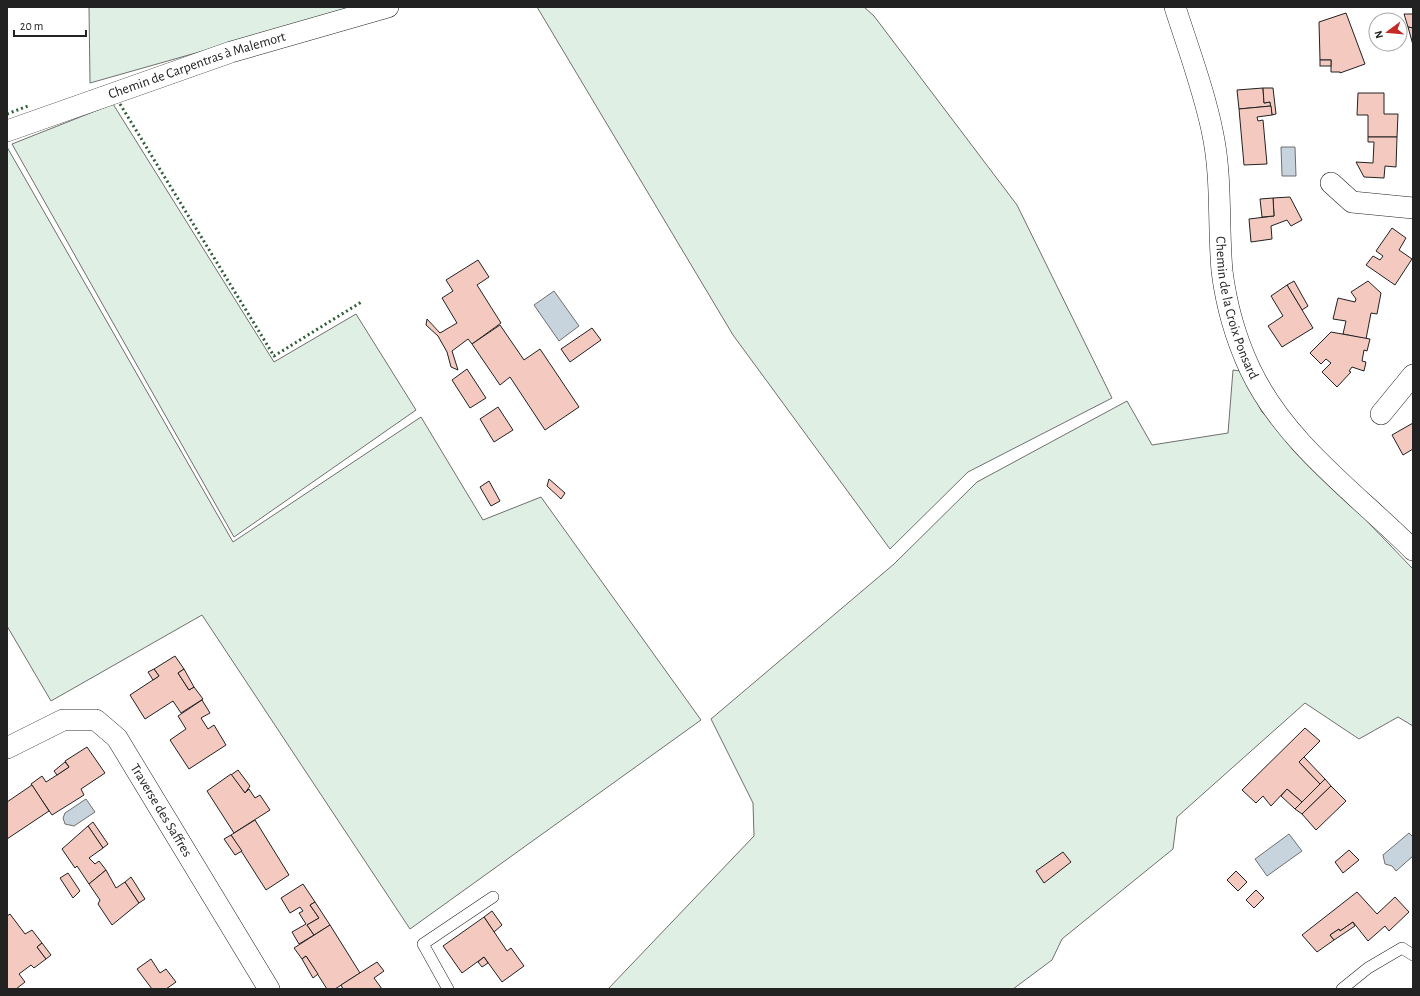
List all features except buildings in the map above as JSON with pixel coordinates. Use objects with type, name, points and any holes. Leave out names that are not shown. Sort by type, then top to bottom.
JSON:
[{"type":"street","name":"Chemin de Carpentras à Malemort","points":[[7,131],[230,52],[388,7]]},
{"type":"street","name":"Chemin de la Croix Ponsard","points":[[1175,7],[1213,135],[1217,167],[1222,271],[1230,312],[1250,369],[1266,397],[1310,452],[1409,538]]},
{"type":"street","points":[[1331,183],[1352,202],[1413,208]]},
{"type":"street","points":[[1381,414],[1413,375]]},
{"type":"street","name":"Traverse des Saffres","points":[[7,748],[63,720],[96,720],[117,738],[269,989]]},
{"type":"lane","points":[[448,989],[423,944],[493,897]]},
{"type":"lane","points":[[1342,989],[1368,968],[1402,948],[1413,955]]},
{"type":"green space","points":[[89,7],[358,7],[90,83]]},
{"type":"green space","points":[[537,7],[864,7],[874,16],[1017,205],[1112,398],[968,472],[890,549],[733,335]]},
{"type":"green space","points":[[113,104],[274,362],[356,314],[416,410],[234,537],[12,144]]},
{"type":"green space","points":[[7,147],[233,542],[421,417],[483,520],[541,497],[701,720],[410,929],[202,615],[51,701],[7,626]]},
{"type":"green space","points":[[1233,370],[1240,371],[1262,412],[1413,569],[1413,726],[1398,717],[1359,739],[1305,703],[1177,817],[1173,849],[1062,939],[1052,960],[1013,989],[608,989],[754,836],[753,803],[711,719],[894,564],[977,482],[1127,401],[1152,445],[1228,433]]},
{"type":"shaded area","points":[[1281,147],[1295,147],[1296,176],[1282,176]]},
{"type":"shaded area","points":[[554,291],[579,326],[559,341],[534,305]]},
{"type":"shaded area","points":[[86,799],[95,812],[74,826],[65,824],[63,818],[65,813]]},
{"type":"shaded area","points":[[1409,833],[1413,837],[1413,856],[1396,871],[1392,866],[1385,864],[1383,855]]},
{"type":"shaded area","points":[[1289,834],[1302,851],[1267,876],[1255,859]]},
{"type":"hedge","points":[[120,104],[274,356],[363,301]]},
{"type":"hedge","points":[[7,114],[28,106]]}]
